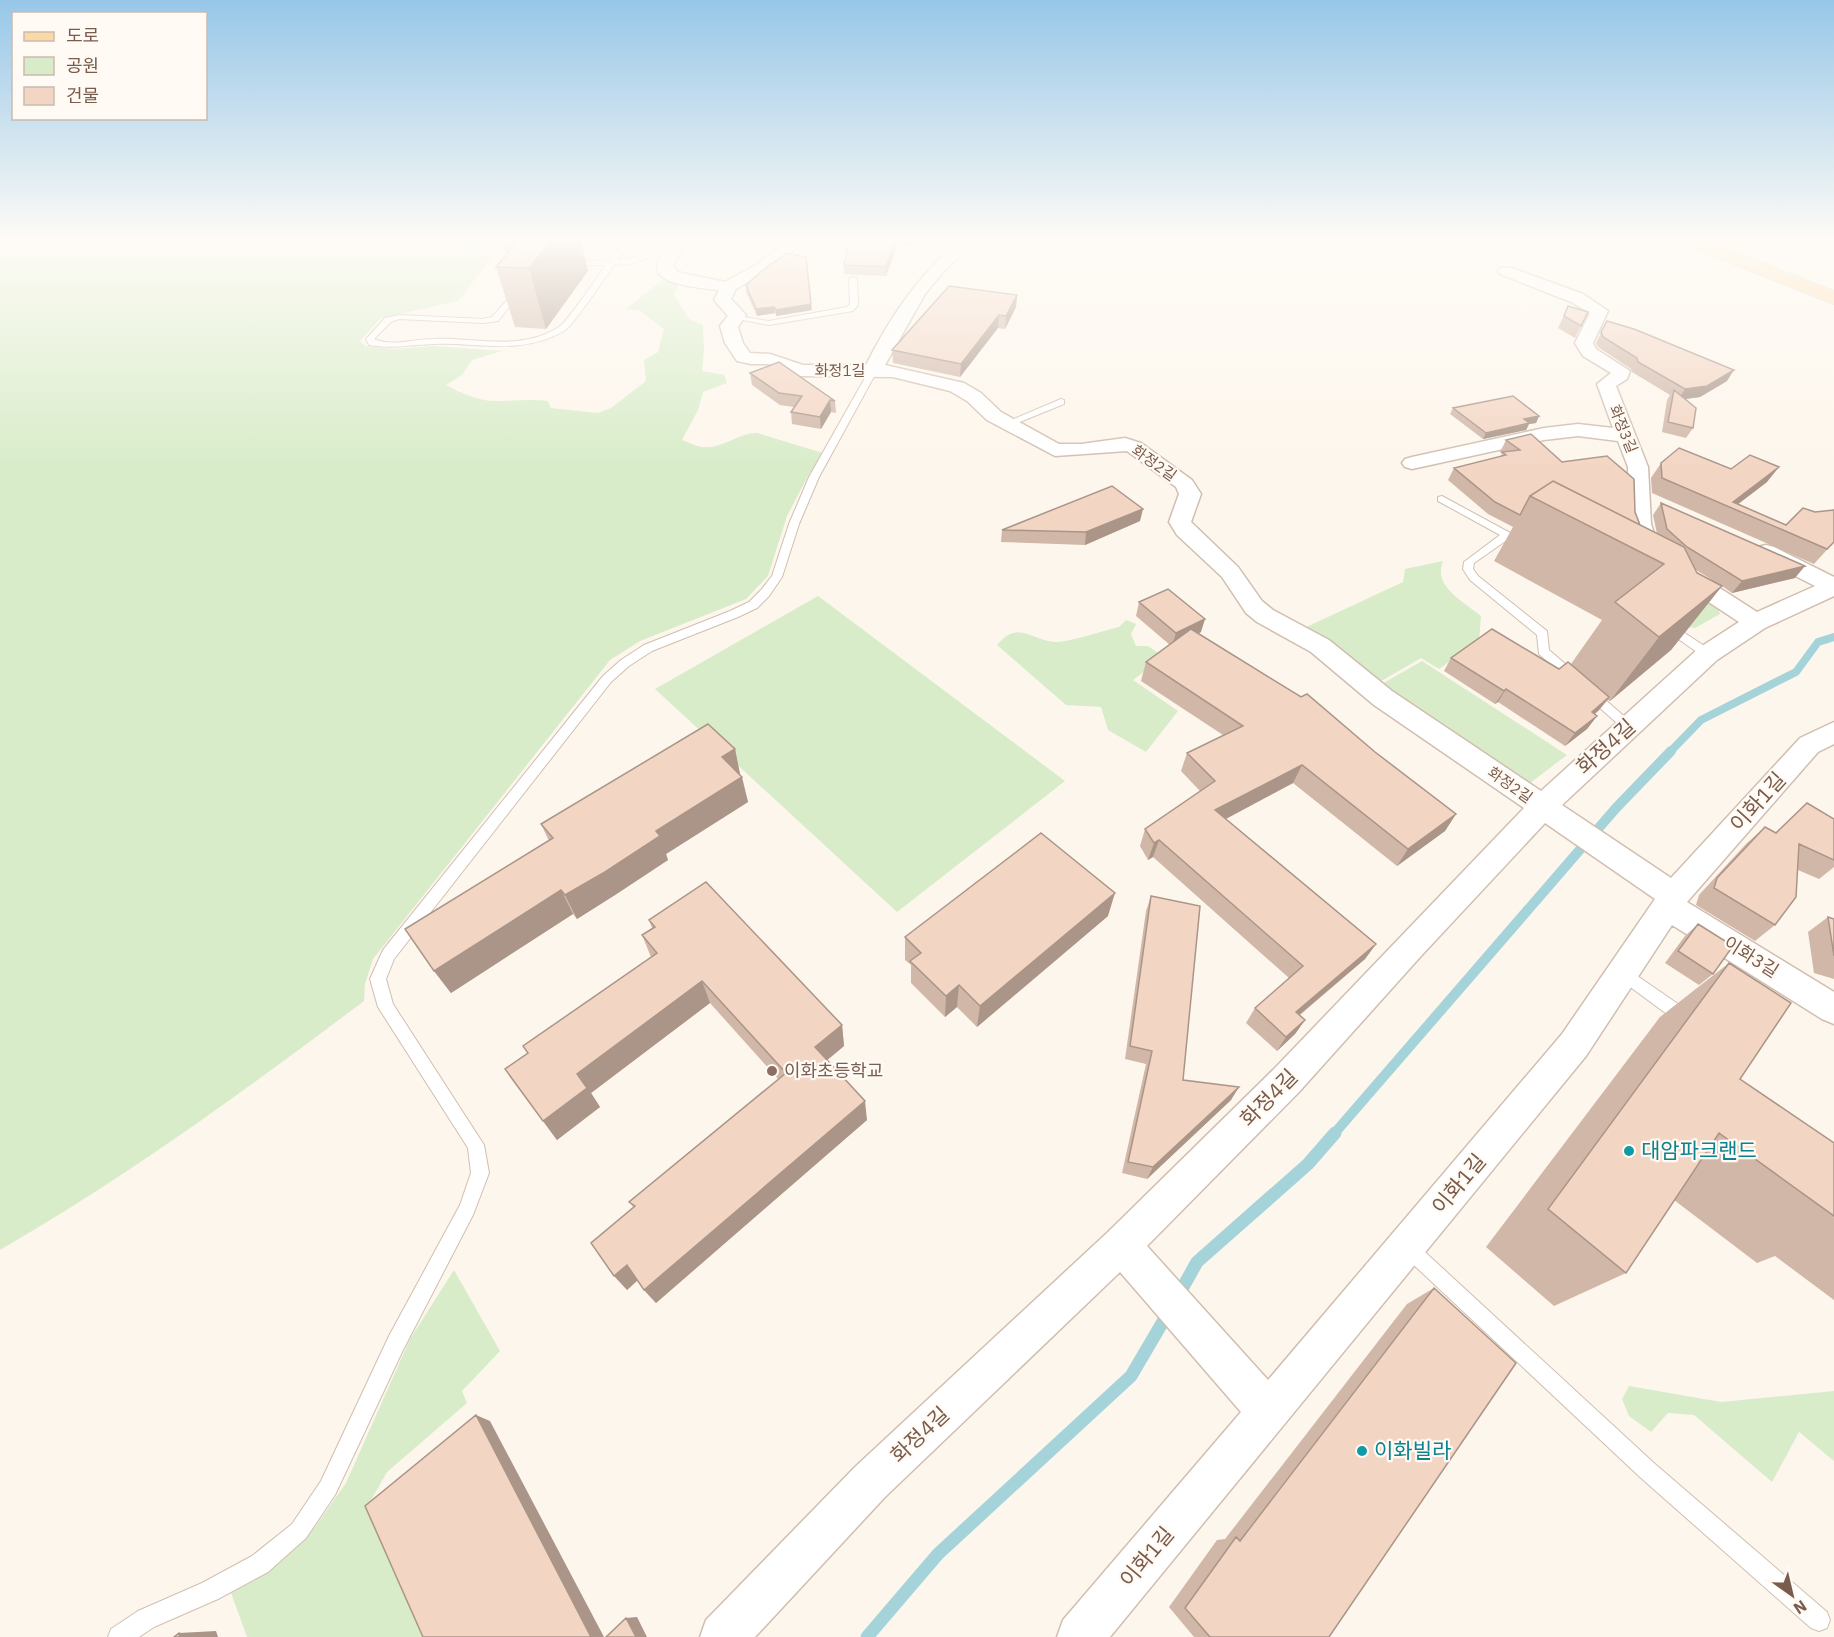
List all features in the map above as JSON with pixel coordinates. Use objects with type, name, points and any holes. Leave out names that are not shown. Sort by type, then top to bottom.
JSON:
[{"type":"street","points":[[873,371],[888,339],[902,317]]},
{"type":"street","name":"화정3길","points":[[1597,317],[1586,335],[1584,343],[1589,351],[1621,371],[1620,375],[1606,384],[1627,436],[1649,502],[1640,524],[1647,545],[1668,565],[1756,622]]},
{"type":"street","name":"화정1길","points":[[737,318],[729,326],[730,333],[743,357],[770,359],[800,370],[873,371]]},
{"type":"street","name":"화정2길","points":[[873,371],[893,371],[957,387],[966,391],[994,416],[1055,450],[1081,450],[1125,444],[1134,447],[1185,484],[1190,494],[1180,522],[1185,530],[1230,572],[1254,607],[1265,616],[1320,646],[1383,698],[1553,815]]},
{"type":"street","points":[[1412,463],[1544,434],[1578,430],[1627,436]]},
{"type":"street","points":[[1746,544],[1811,573],[1834,588]]},
{"type":"street","name":"화정4길","points":[[723,1637],[870,1482],[1121,1245],[1287,1080],[1418,938],[1553,815],[1629,727],[1708,654],[1756,622],[1818,593],[1834,588]]},
{"type":"street","name":"이화1길","points":[[1080,1637],[1575,1045],[1623,973],[1668,897],[1809,745],[1834,732]]},
{"type":"street","name":"이화3길","points":[[1553,815],[1668,897],[1834,1009]]},
{"type":"street","points":[[1121,1245],[1269,1412]]},
{"type":"lane","points":[[398,317],[388,320],[370,339],[372,343],[399,345],[434,341],[500,345],[551,335],[563,328],[571,317]]},
{"type":"lane","points":[[407,317],[483,321],[496,317]]},
{"type":"lane","points":[[737,318],[769,323],[801,317]]},
{"type":"lane","points":[[119,1637],[147,1619],[210,1591],[260,1564],[299,1531],[328,1488],[396,1343],[467,1209],[480,1173],[476,1145],[386,1007],[378,979],[388,955],[607,679],[625,663],[648,648],[734,614],[753,605],[765,593],[777,577],[794,524],[814,477],[873,371]]},
{"type":"lane","points":[[1007,424],[1061,402]]},
{"type":"lane","points":[[1442,498],[1538,552]]},
{"type":"lane","points":[[1507,535],[1469,562],[1468,569],[1474,578],[1543,634],[1543,651],[1629,727]]},
{"type":"lane","points":[[1661,621],[1708,654]]},
{"type":"lane","points":[[1623,973],[1697,1026]]},
{"type":"lane","points":[[1406,1247],[1648,1471],[1819,1620]]},
{"type":"green space","points":[[0,317],[384,317],[360,341],[365,346],[395,349],[434,346],[502,351],[472,360],[462,375],[446,385],[464,394],[483,400],[548,401],[551,408],[598,413],[611,408],[646,381],[644,360],[658,352],[664,329],[649,317],[688,317],[703,325],[702,371],[724,375],[727,383],[703,392],[698,410],[682,440],[708,447],[757,433],[823,453],[787,516],[768,576],[746,599],[640,641],[610,660],[373,959],[365,984],[364,1001],[231,1099],[140,1162],[0,1250]]},
{"type":"green space","points":[[1443,561],[1441,570],[1446,586],[1481,616],[1479,641],[1439,669],[1421,658],[1378,683],[1302,629],[1403,582],[1405,569]]},
{"type":"green space","points":[[1682,586],[1718,609],[1720,614],[1695,628],[1687,627]]},
{"type":"green space","points":[[818,596],[1065,781],[897,912],[655,689]]},
{"type":"green space","points":[[1126,620],[1136,624],[1131,634],[1136,646],[1148,646],[1164,657],[1133,680],[1178,711],[1146,752],[1108,730],[1101,707],[1066,705],[997,645],[1012,633],[1025,633],[1055,642],[1119,627]]},
{"type":"green space","points":[[1422,661],[1567,755],[1526,786],[1380,685]]},
{"type":"green space","points":[[454,1270],[500,1351],[462,1391],[467,1403],[387,1472],[370,1502],[430,1637],[247,1637],[231,1593],[266,1572],[315,1527],[346,1483],[410,1339]]},
{"type":"green space","points":[[1629,1386],[1721,1402],[1834,1391],[1834,1461],[1799,1432],[1772,1482],[1694,1415],[1668,1413],[1651,1432],[1629,1416],[1622,1399]]},
{"type":"building","points":[[921,317],[997,317],[961,364],[892,350]]},
{"type":"building","points":[[1566,317],[1585,317],[1581,326]]},
{"type":"building","points":[[1607,321],[1634,329],[1734,370],[1707,386],[1685,389],[1638,362],[1637,358],[1603,337],[1601,332]]},
{"type":"building","points":[[779,362],[835,401],[830,400],[820,417],[791,412],[802,396],[779,393],[750,373]]},
{"type":"building","points":[[1674,390],[1696,408],[1693,428],[1668,422]]},
{"type":"building","points":[[1513,396],[1539,416],[1524,419],[1529,423],[1486,433],[1453,408]]},
{"type":"building","points":[[1531,434],[1562,462],[1607,456],[1634,479],[1635,512],[1640,525],[1553,481],[1530,496],[1520,515],[1495,502],[1454,468],[1506,455],[1502,452],[1520,450],[1506,440]]},
{"type":"building","points":[[1679,448],[1731,469],[1750,455],[1779,467],[1733,502],[1786,525],[1803,508],[1815,512],[1834,510],[1834,542],[1827,549],[1662,478],[1661,463]]},
{"type":"building","points":[[1553,481],[1684,547],[1697,573],[1722,586],[1659,637],[1615,602],[1664,564],[1530,496]]},
{"type":"building","points":[[1112,486],[1143,509],[1086,532],[1002,530]]},
{"type":"building","points":[[1661,503],[1805,566],[1742,581],[1687,547],[1667,529]]},
{"type":"building","points":[[1168,589],[1205,619],[1176,633],[1139,602]]},
{"type":"building","points":[[1191,629],[1301,697],[1307,694],[1375,752],[1456,814],[1408,849],[1302,765],[1215,810],[1376,944],[1296,1012],[1305,1020],[1286,1037],[1255,1008],[1303,966],[1159,840],[1154,843],[1145,829],[1215,781],[1187,753],[1243,726],[1146,662]]},
{"type":"building","points":[[1492,629],[1559,669],[1568,662],[1609,697],[1592,712],[1597,716],[1575,733],[1506,689],[1504,691],[1451,658]]},
{"type":"building","points":[[708,724],[735,749],[722,757],[742,777],[656,831],[660,836],[605,872],[565,895],[561,890],[434,971],[405,929],[553,838],[541,824]]},
{"type":"building","points":[[1807,803],[1834,819],[1834,860],[1799,844],[1796,897],[1775,925],[1714,888],[1717,878],[1765,827],[1776,833]]},
{"type":"building","points":[[1041,833],[1115,893],[980,1006],[959,985],[946,996],[910,961],[921,953],[905,937]]},
{"type":"building","points":[[706,882],[842,1025],[815,1047],[865,1101],[644,1290],[627,1265],[614,1276],[591,1243],[635,1206],[629,1202],[786,1073],[702,981],[577,1074],[587,1088],[543,1121],[505,1069],[528,1053],[523,1046],[657,953],[642,935],[655,927],[649,920]]},
{"type":"building","points":[[1151,896],[1200,906],[1183,1080],[1239,1087],[1153,1167],[1128,1162],[1152,1051],[1130,1046]]},
{"type":"building","points":[[1828,917],[1834,919],[1834,956]]},
{"type":"building","points":[[1698,924],[1733,946],[1713,974],[1678,951]]},
{"type":"building","points":[[1729,963],[1791,1003],[1740,1079],[1834,1143],[1834,1216],[1719,1133],[1626,1273],[1548,1209]]},
{"type":"building","name":"이화빌라","points":[[1434,1288],[1516,1363],[1329,1637],[1210,1637],[1185,1608],[1236,1537],[1240,1541]]},
{"type":"building","points":[[476,1415],[591,1637],[423,1637],[365,1506]]},
{"type":"building","points":[[626,1618],[636,1637],[606,1637]]},
{"type":"waterway","points":[[1669,753],[1701,720],[1796,672],[1818,642],[1834,637]]},
{"type":"waterway","points":[[1333,1135],[1616,808],[1671,751]]},
{"type":"waterway","points":[[1178,1296],[1197,1262],[1308,1164],[1335,1133]]},
{"type":"waterway","points":[[867,1637],[938,1554],[1131,1376],[1168,1313]]},
{"type":"place","name":"이화초등학교","points":[[772,1071]]},
{"type":"place","name":"대암파크랜드","points":[[1629,1151]]},
{"type":"place","name":"이화빌라","points":[[1362,1451]]}]
